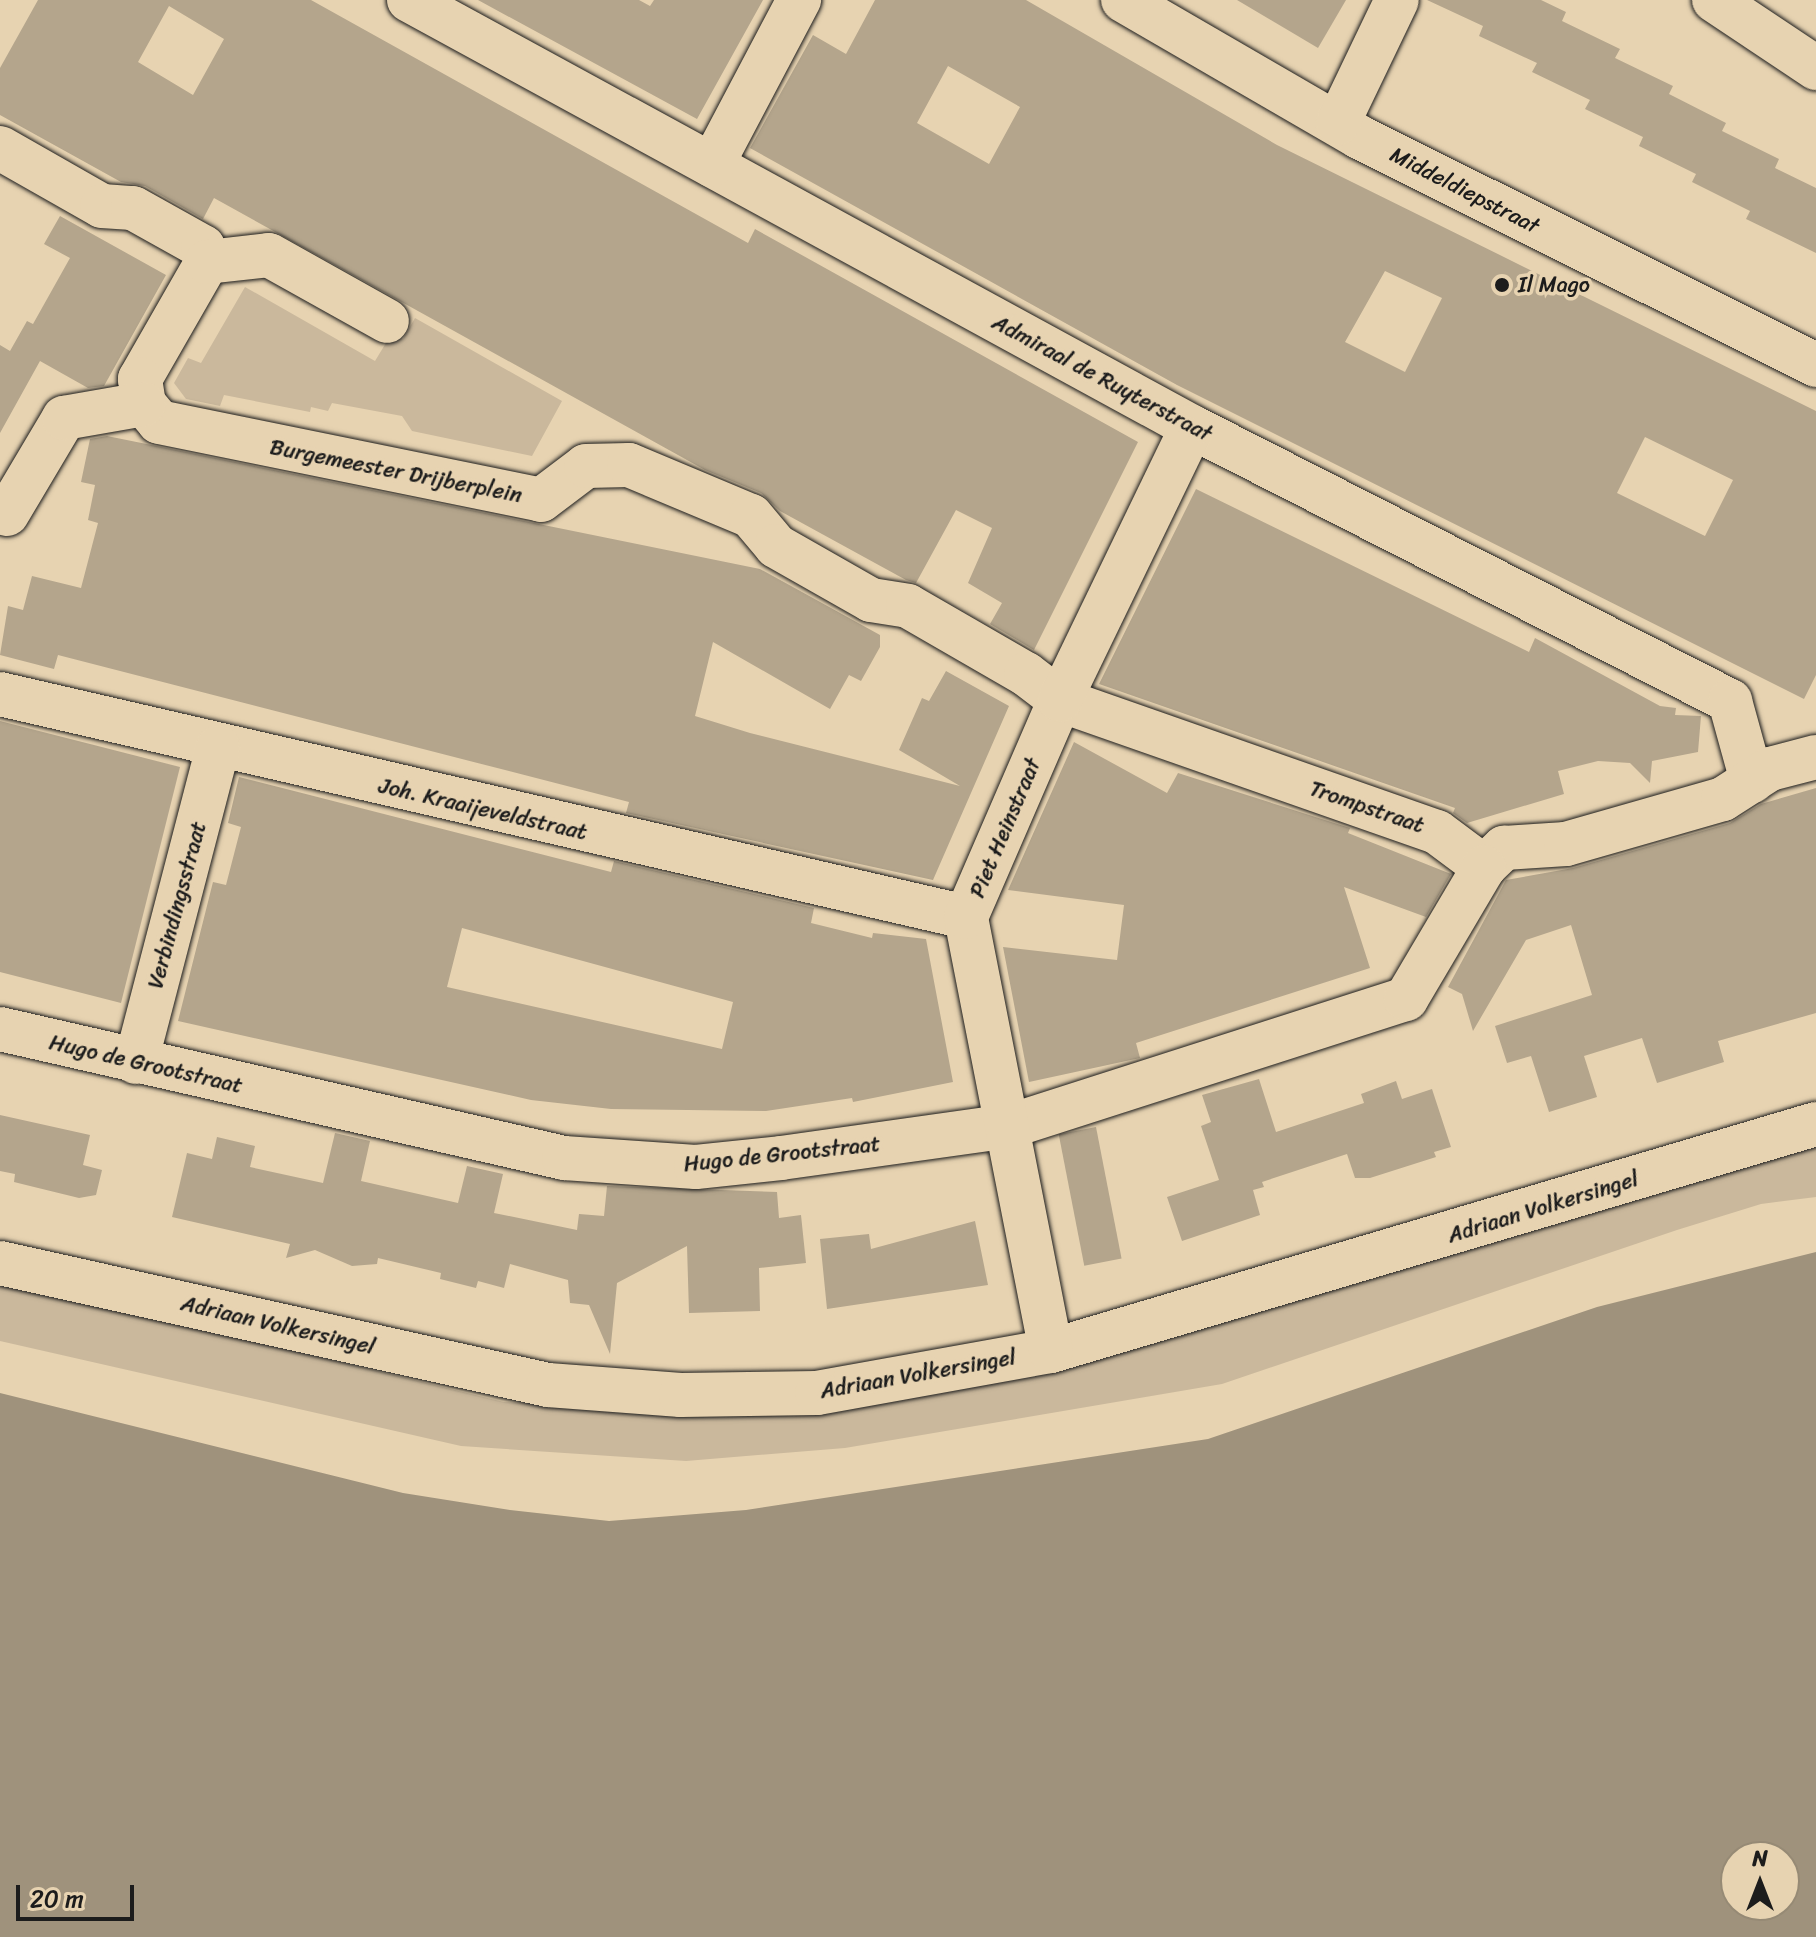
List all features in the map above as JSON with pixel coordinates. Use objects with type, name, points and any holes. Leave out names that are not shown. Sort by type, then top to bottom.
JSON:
[{"type":"street","name":"Admiraal de Ruyterstraat","points":[[409,0],[1192,427],[1730,701],[1752,781]]},
{"type":"street","points":[[712,165],[799,0]]},
{"type":"street","name":"Middeldiepstraat","points":[[1123,0],[1338,123],[1816,365]]},
{"type":"street","points":[[1338,123],[1397,0]]},
{"type":"street","points":[[1714,0],[1816,68]]},
{"type":"street","points":[[0,148],[102,206],[133,208],[203,247],[207,262],[140,379],[144,404],[64,418],[7,514]]},
{"type":"street","points":[[207,262],[269,255],[387,321]]},
{"type":"street","name":"Burgemeester Drijberplein","points":[[144,404],[159,422],[541,500],[586,466],[629,465],[751,516],[776,546],[871,600],[908,606],[1026,674],[1060,700]]},
{"type":"street","name":"Piet Heinstraat","points":[[1051,1351],[1010,1126],[966,917],[1060,700],[1192,427]]},
{"type":"street","name":"Joh. Kraaijeveldstraat","points":[[0,694],[218,748],[966,917]]},
{"type":"street","name":"Trompstraat","points":[[1060,700],[1437,832],[1484,867]]},
{"type":"street","name":"Verbindingsstraat","points":[[136,1062],[218,748]]},
{"type":"street","points":[[1484,867],[1504,848],[1566,844],[1723,799],[1770,769],[1816,757]]},
{"type":"street","name":"Hugo de Grootstraat","points":[[0,1029],[564,1158],[696,1167],[1010,1126],[1406,999],[1484,867]]},
{"type":"street","name":"Adriaan Volkersingel","points":[[0,1263],[548,1385],[681,1395],[817,1393],[1051,1351],[1816,1124]]},
{"type":"shaded area","points":[[245,287],[375,361],[392,333],[403,339],[415,318],[562,401],[532,456],[412,431],[402,416],[332,403],[328,411],[311,407],[310,412],[224,395],[220,406],[186,399],[174,383],[188,358],[201,363]]},
{"type":"shaded area","points":[[1816,1141],[1816,1197],[1761,1204],[1677,1230],[1222,1384],[845,1448],[686,1461],[461,1446],[0,1341],[0,1279],[504,1402],[561,1404],[823,1389]]},
{"type":"shaded area","points":[[1816,1252],[1816,1937],[0,1937],[0,1393],[403,1493],[510,1510],[609,1521],[746,1510],[1208,1439],[1597,1307]]},
{"type":"building","points":[[38,0],[311,0],[748,243],[755,229],[1138,442],[1034,650],[990,624],[1002,603],[968,583],[992,528],[956,510],[916,583],[906,580],[780,511],[761,493],[705,470],[214,198],[203,219],[145,186],[121,182],[0,115],[0,68]],"holes":[[[169,6],[224,39],[193,95],[138,62]]]},
{"type":"building","points":[[478,0],[639,0],[650,6],[654,0],[763,0],[697,119]]},
{"type":"building","points":[[875,0],[1026,0],[1277,145],[1816,411],[1816,675],[1804,699],[1177,385],[750,148],[813,35],[846,54]],"holes":[[[948,66],[1020,107],[989,164],[917,123]],[[1385,271],[1442,298],[1405,372],[1345,342]],[[1645,437],[1733,480],[1705,536],[1617,493]]]},
{"type":"building","points":[[1237,0],[1346,0],[1318,48]]},
{"type":"building","points":[[1427,0],[1541,0],[1566,12],[1562,21],[1620,49],[1615,58],[1673,86],[1669,94],[1726,123],[1722,131],[1779,159],[1775,168],[1816,188],[1816,253],[1746,219],[1750,211],[1692,182],[1696,174],[1639,146],[1643,137],[1585,109],[1590,100],[1532,72],[1537,63],[1479,36],[1483,26]]},
{"type":"building","points":[[60,216],[166,275],[104,386],[88,388],[40,361],[0,433],[0,345],[10,351],[27,321],[33,324],[70,258],[44,244]]},
{"type":"building","points":[[107,436],[760,569],[880,635],[880,647],[861,681],[849,675],[830,709],[713,642],[695,716],[750,733],[960,786],[899,750],[922,698],[929,701],[946,671],[1009,706],[933,880],[626,813],[629,802],[58,655],[54,669],[0,655],[8,606],[23,610],[32,576],[81,588],[98,523],[88,520],[95,485],[81,482],[90,439]]},
{"type":"building","points":[[1196,489],[1529,652],[1535,638],[1660,706],[1676,708],[1675,715],[1701,716],[1698,752],[1652,761],[1650,783],[1630,763],[1598,761],[1558,771],[1564,794],[1467,823],[1453,813],[1455,808],[1099,684]]},
{"type":"building","points":[[0,721],[180,767],[121,1003],[0,972]]},
{"type":"building","points":[[1074,742],[1167,793],[1178,773],[1350,828],[1348,833],[1451,874],[1426,917],[1344,887],[1370,968],[1136,1043],[1140,1058],[1029,1082],[1003,947],[1117,960],[1124,905],[1008,890]]},
{"type":"building","points":[[239,777],[611,872],[614,861],[814,908],[811,923],[872,938],[873,933],[926,939],[953,1082],[853,1102],[852,1098],[766,1111],[611,1109],[531,1100],[178,1021],[213,882],[226,885],[241,827],[228,823]],"holes":[[[462,928],[733,1002],[722,1049],[447,987]]]},
{"type":"building","points":[[1816,788],[1816,1013],[1718,1041],[1724,1062],[1657,1083],[1642,1038],[1584,1056],[1597,1097],[1549,1112],[1531,1056],[1507,1063],[1495,1026],[1592,995],[1571,925],[1526,940],[1473,1031],[1462,994],[1448,987],[1506,880],[1573,868],[1730,823],[1761,804]]},
{"type":"building","points":[[1259,1079],[1276,1132],[1364,1103],[1361,1094],[1396,1081],[1402,1099],[1432,1089],[1451,1147],[1434,1152],[1436,1157],[1370,1178],[1355,1178],[1347,1154],[1262,1182],[1264,1187],[1253,1190],[1260,1215],[1182,1241],[1167,1197],[1219,1180],[1201,1126],[1211,1122],[1202,1095]]},
{"type":"building","points":[[0,1115],[90,1135],[83,1165],[102,1170],[96,1195],[79,1198],[14,1182],[15,1174],[0,1171]]},
{"type":"building","points":[[1096,1127],[1122,1259],[1084,1266],[1059,1134]]},
{"type":"building","points":[[335,1133],[370,1141],[361,1181],[458,1203],[467,1166],[503,1174],[494,1213],[577,1230],[579,1214],[604,1216],[607,1186],[777,1192],[779,1218],[801,1215],[806,1263],[759,1268],[760,1311],[689,1313],[687,1246],[617,1283],[610,1354],[589,1305],[570,1303],[568,1280],[510,1264],[504,1288],[478,1281],[476,1288],[440,1279],[441,1273],[378,1258],[377,1264],[352,1266],[315,1250],[286,1258],[290,1244],[172,1217],[187,1153],[212,1159],[217,1137],[255,1146],[250,1167],[323,1183]]},
{"type":"building","points":[[975,1221],[988,1285],[827,1309],[820,1239],[869,1234],[871,1249]]},
{"type":"place","name":"Il Mago","points":[[1502,285]]}]
